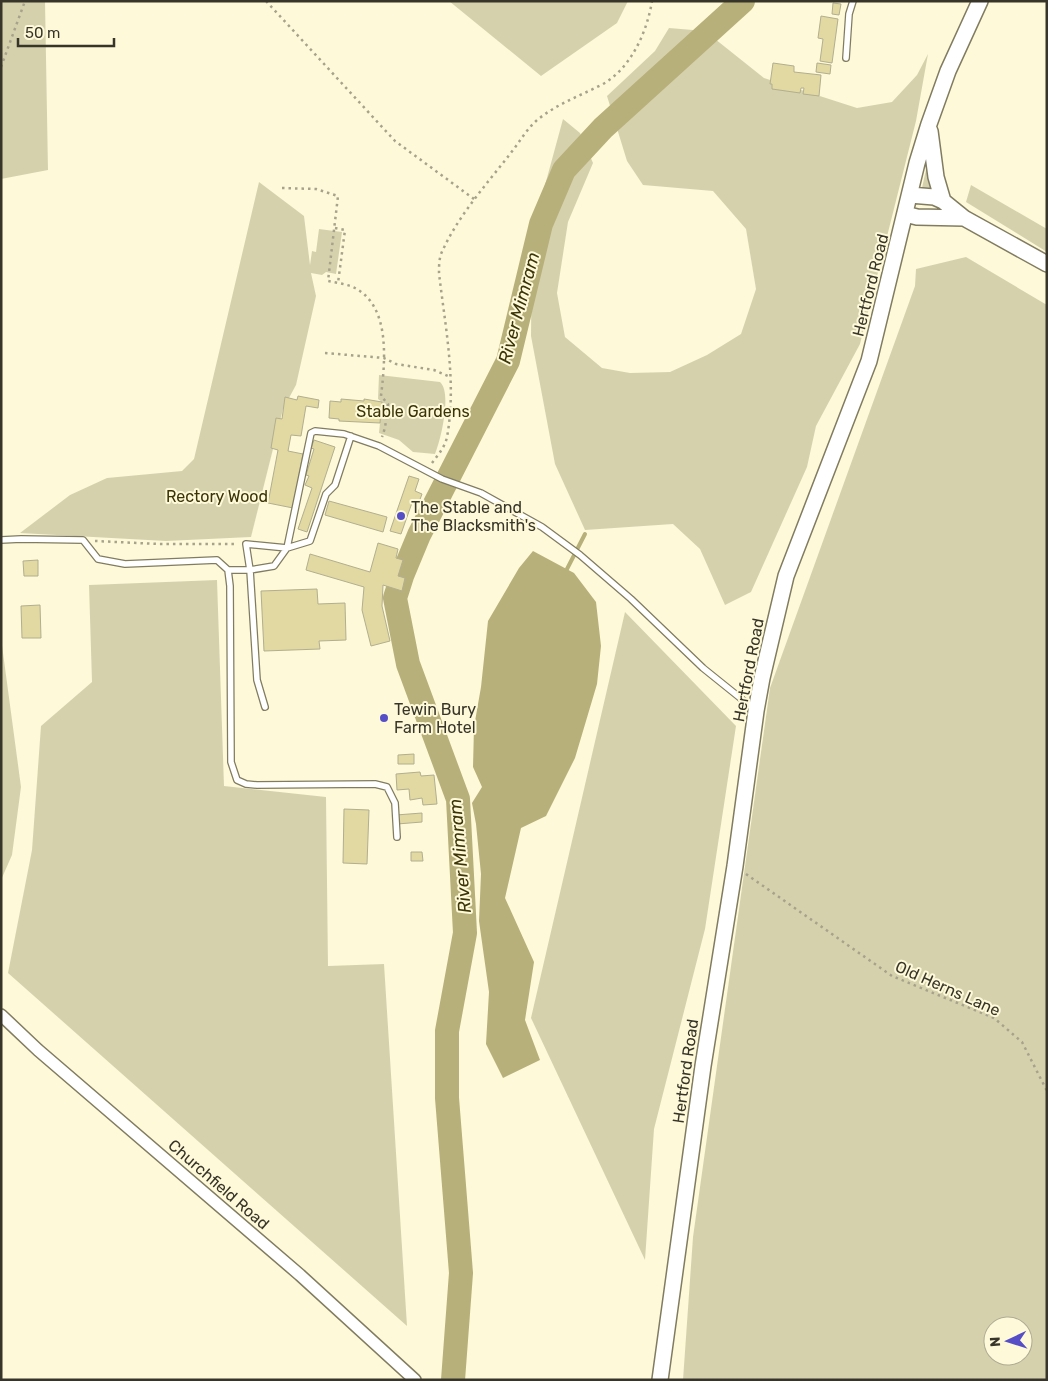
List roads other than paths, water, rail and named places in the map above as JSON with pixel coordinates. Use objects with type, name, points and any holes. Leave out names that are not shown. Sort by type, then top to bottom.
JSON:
[{"type":"main road","name":"Hertford Road","points":[[660,1377],[703,1066],[735,866],[762,678],[786,576],[869,361],[917,163],[929,124],[948,71],[980,1]]},
{"type":"main road","points":[[929,124],[936,177],[943,201]]},
{"type":"main road","points":[[910,195],[934,197],[943,201],[964,218],[1047,264]]},
{"type":"main road","points":[[905,214],[918,217],[964,218]]},
{"type":"street","name":"Churchfield Road","points":[[1,1015],[38,1050],[300,1275],[412,1378]]},
{"type":"lane","points":[[846,58],[853,1]]},
{"type":"lane","points":[[228,570],[250,570],[274,566],[287,548],[311,433],[315,431],[351,436],[379,446],[455,485],[481,493],[542,527],[580,555],[631,599],[702,668],[740,696],[756,711]]},
{"type":"lane","points":[[265,707],[257,680],[250,570],[246,544],[287,548],[310,541],[326,494],[335,485],[351,436]]},
{"type":"lane","points":[[1,540],[83,540],[98,559],[125,564],[217,560],[228,570],[230,586],[231,762],[237,780],[246,784],[257,785],[375,784],[387,787],[395,803],[397,836]]},
{"type":"waterway","name":"River Mimram","points":[[453,1380],[461,1273],[447,1098],[447,1031],[465,933],[458,799],[408,664],[395,598],[419,535],[508,361],[541,224],[564,170],[603,128],[743,1]]},
{"type":"waterway","points":[[567,569],[585,534]]},
{"type":"place","name":"The Stable and The Blacksmith's","points":[[401,516]]},
{"type":"place","name":"Tewin Bury Farm Hotel","points":[[384,718]]},
{"type":"park label","name":"Stable Gardens","points":[[413,411]]},
{"type":"park label","name":"Rectory Wood","points":[[217,496]]}]
